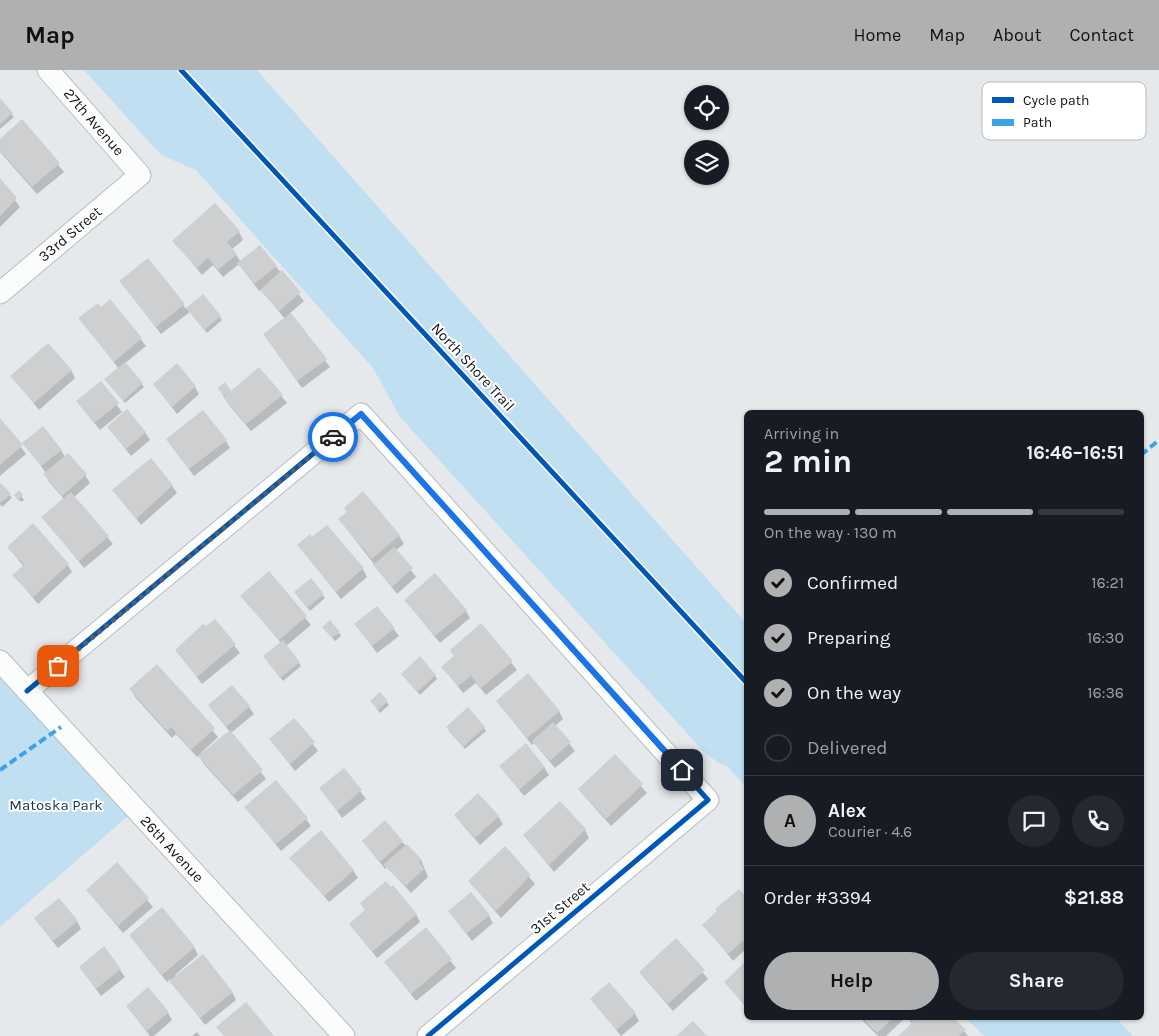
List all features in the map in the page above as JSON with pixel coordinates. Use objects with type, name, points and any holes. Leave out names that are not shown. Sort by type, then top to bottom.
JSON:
[{"type":"street","name":"27th Avenue","points":[[48,70],[140,174]]},
{"type":"street","name":"33rd Street","points":[[0,293],[140,174]]},
{"type":"street","name":"31st Street","points":[[27,691],[361,414],[708,800],[428,1036]]},
{"type":"street","name":"26th Avenue","points":[[0,661],[344,1036]]},
{"type":"green space","points":[[84,70],[257,70],[744,621],[744,785],[727,766],[717,762],[704,752],[400,417],[373,368],[196,170],[161,155]]},
{"type":"green space","name":"Matoska Park","points":[[0,661],[136,809],[0,927]]},
{"type":"green space","points":[[968,1020],[1118,1020],[1133,1036],[984,1036]]},
{"type":"building","points":[[0,98],[13,113],[0,124]]},
{"type":"building","points":[[22,119],[60,163],[32,187],[0,151],[0,139]]},
{"type":"building","points":[[0,178],[17,198],[0,216]]},
{"type":"building","points":[[215,203],[240,231],[227,242],[237,254],[218,270],[208,258],[197,268],[172,241]]},
{"type":"building","points":[[260,245],[277,266],[254,284],[237,263]]},
{"type":"building","points":[[148,258],[185,304],[156,327],[119,281]]},
{"type":"building","points":[[282,270],[301,292],[279,311],[260,290]]},
{"type":"building","points":[[203,294],[221,316],[204,330],[186,308]]},
{"type":"building","points":[[110,299],[142,338],[114,362],[78,318],[98,303],[101,307]]},
{"type":"building","points":[[291,313],[327,359],[297,381],[263,334]]},
{"type":"building","points":[[48,343],[72,370],[34,403],[10,376]]},
{"type":"building","points":[[125,362],[143,383],[123,401],[104,379]]},
{"type":"building","points":[[177,363],[196,386],[172,407],[153,384]]},
{"type":"building","points":[[259,367],[283,395],[246,424],[223,397],[229,392],[223,396],[218,388],[225,382],[231,391]]},
{"type":"building","points":[[101,381],[119,403],[94,423],[76,401]]},
{"type":"building","points":[[127,409],[146,432],[126,449],[107,427]]},
{"type":"building","points":[[203,410],[227,440],[189,469],[166,439]]},
{"type":"building","points":[[0,418],[23,445],[0,465]]},
{"type":"building","points":[[43,426],[62,450],[41,466],[22,443]]},
{"type":"building","points":[[68,453],[87,474],[62,496],[43,474]]},
{"type":"building","points":[[151,458],[173,485],[136,519],[112,490]]},
{"type":"building","points":[[0,484],[11,494],[0,503]]},
{"type":"building","points":[[19,490],[23,495],[18,500],[14,495]]},
{"type":"building","points":[[363,491],[400,535],[372,559],[338,519],[347,512],[344,508]]},
{"type":"building","points":[[71,492],[109,536],[79,561],[41,517]]},
{"type":"building","points":[[33,523],[69,564],[33,597],[12,575],[24,565],[7,547]]},
{"type":"building","points":[[327,525],[364,568],[336,592],[297,545],[310,534],[312,537]]},
{"type":"building","points":[[394,547],[413,568],[392,587],[373,565]]},
{"type":"building","points":[[269,571],[307,616],[279,640],[240,596]]},
{"type":"building","points":[[435,573],[467,610],[435,636],[404,600]]},
{"type":"building","points":[[311,578],[324,594],[307,608],[294,592]]},
{"type":"building","points":[[377,606],[395,628],[372,646],[354,624]]},
{"type":"building","points":[[215,619],[236,644],[197,677],[175,650],[203,624],[206,626]]},
{"type":"building","points":[[330,620],[340,632],[332,638],[322,627]]},
{"type":"building","points":[[481,623],[513,661],[481,688],[471,676],[458,686],[441,667],[454,656],[450,650]]},
{"type":"building","points":[[283,640],[300,662],[280,678],[263,656]]},
{"type":"building","points":[[420,656],[436,675],[417,692],[401,674]]},
{"type":"building","points":[[157,664],[215,728],[191,750],[171,727],[167,731],[129,689]]},
{"type":"building","points":[[528,673],[560,711],[527,738],[496,701]]},
{"type":"building","points":[[232,685],[250,706],[226,727],[208,705]]},
{"type":"building","points":[[380,692],[388,701],[378,710],[370,701]]},
{"type":"building","points":[[468,707],[485,727],[463,747],[446,727]]},
{"type":"building","points":[[294,718],[315,742],[290,764],[269,739]]},
{"type":"building","points":[[553,722],[571,742],[550,761],[532,741]]},
{"type":"building","points":[[230,730],[263,770],[233,795],[198,756]]},
{"type":"building","points":[[526,743],[545,767],[519,790],[499,766]]},
{"type":"building","points":[[615,754],[643,784],[606,819],[578,789]]},
{"type":"building","points":[[344,768],[362,790],[337,811],[319,788]]},
{"type":"building","points":[[276,780],[308,818],[276,844],[244,807]]},
{"type":"building","points":[[478,793],[499,816],[475,838],[454,815]]},
{"type":"building","points":[[560,801],[586,829],[549,865],[523,835]]},
{"type":"building","points":[[385,820],[403,841],[380,862],[362,841]]},
{"type":"building","points":[[321,830],[354,870],[324,896],[289,858]]},
{"type":"building","points":[[407,844],[422,860],[419,862],[424,869],[406,886],[383,865]]},
{"type":"building","points":[[505,846],[531,875],[496,911],[468,881]]},
{"type":"building","points":[[117,862],[149,898],[118,926],[86,890]]},
{"type":"building","points":[[386,881],[391,887],[393,885],[417,914],[372,952],[349,924],[365,910],[360,903]]},
{"type":"building","points":[[739,889],[744,895],[744,942],[728,954],[702,925],[717,911],[715,909]]},
{"type":"building","points":[[471,892],[490,915],[466,934],[448,911]]},
{"type":"building","points":[[59,898],[78,921],[53,941],[34,918]]},
{"type":"building","points":[[162,907],[195,947],[162,975],[129,935]]},
{"type":"building","points":[[426,927],[452,959],[411,994],[384,962]]},
{"type":"building","points":[[676,938],[705,970],[668,1004],[639,972]]},
{"type":"building","points":[[104,946],[121,969],[96,989],[79,967]]},
{"type":"building","points":[[203,954],[233,992],[200,1018],[169,981]]},
{"type":"building","points":[[744,963],[744,1004],[724,982]]},
{"type":"building","points":[[609,982],[636,1013],[616,1030],[590,999]]},
{"type":"building","points":[[148,987],[169,1012],[147,1031],[126,1006]]},
{"type":"building","points":[[246,1002],[274,1036],[224,1036],[216,1027]]},
{"type":"building","points":[[864,1020],[891,1020],[877,1033]]},
{"type":"building","points":[[911,1020],[956,1020],[966,1030],[959,1036],[898,1036],[913,1022]]},
{"type":"building","points":[[693,1021],[707,1036],[676,1036]]},
{"type":"marked path","points":[[1144,452],[1159,440]]},
{"type":"marked path","points":[[0,770],[61,727]]},
{"type":"cycle path","name":"North Shore Trail","points":[[181,70],[744,680]]},
{"type":"cycle path","points":[[27,691],[361,414],[708,800],[428,1036]]},
{"type":"way so far","points":[[58,666],[333,437]]},
{"type":"route","points":[[333,437],[361,414],[682,770]]}]
